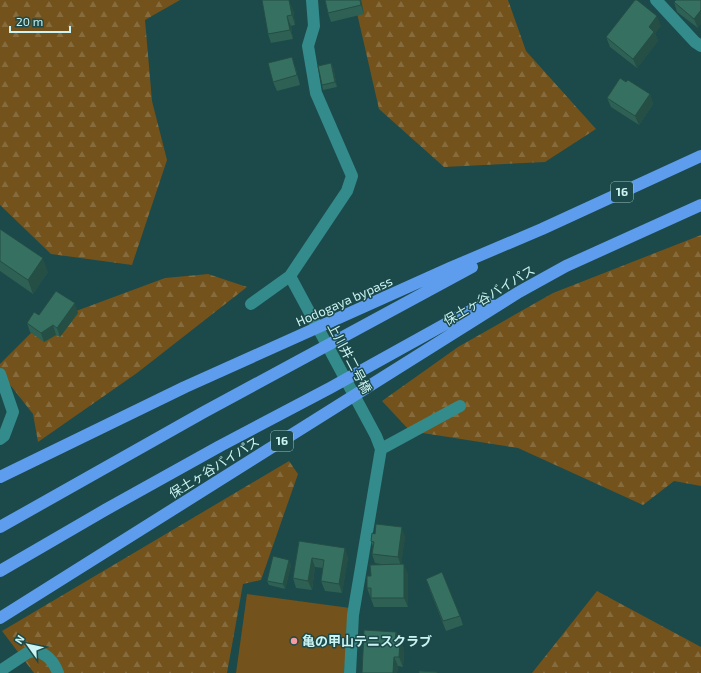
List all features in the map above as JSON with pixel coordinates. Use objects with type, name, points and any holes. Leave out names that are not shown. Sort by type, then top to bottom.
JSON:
[{"type":"highway","name":"Hodogaya bypass","points":[[0,477],[185,387],[450,268],[542,229],[701,156]]},
{"type":"highway","name":"16","points":[[0,571],[105,510],[458,317],[701,204]]},
{"type":"highway","name":"16","points":[[0,527],[218,404],[542,229]]},
{"type":"highway","name":"保土ヶ谷バイパス","points":[[0,618],[463,326],[566,266]]},
{"type":"highway","name":"16","points":[[0,523],[34,508]]},
{"type":"street","points":[[252,304],[290,276],[347,191],[352,176],[316,93],[308,46],[314,26],[312,0]]},
{"type":"street","points":[[656,0],[694,42],[701,46]]},
{"type":"street","name":"上川井二号橋","points":[[290,276],[376,436],[381,449]]},
{"type":"street","points":[[0,374],[13,412],[4,436],[0,439]]},
{"type":"street","points":[[350,673],[354,615],[381,449],[460,406]]},
{"type":"street","points":[[0,671],[27,653],[36,650],[53,661],[58,673]]},
{"type":"green space","points":[[0,0],[180,0],[145,20],[152,101],[167,160],[132,265],[51,254],[0,205]]},
{"type":"green space","points":[[354,0],[508,0],[526,51],[596,129],[545,162],[444,167],[379,109]]},
{"type":"green space","points":[[701,235],[701,486],[674,481],[643,505],[518,448],[410,431],[382,401],[458,347],[553,293]]},
{"type":"green space","points":[[208,274],[247,287],[137,373],[38,442],[33,414],[0,372],[0,364],[31,333],[60,317],[165,278]]},
{"type":"green space","points":[[289,461],[298,474],[261,580],[243,584],[227,673],[34,673],[2,631]]},
{"type":"green space","points":[[597,591],[701,647],[701,673],[532,673]]},
{"type":"green space","name":"亀の甲山テニスクラブ","points":[[247,594],[350,608],[344,673],[236,673]]},
{"type":"building","points":[[262,0],[289,0],[292,15],[287,16],[290,30],[268,34]]},
{"type":"building","points":[[325,0],[360,0],[361,5],[328,13]]},
{"type":"building","points":[[635,0],[657,16],[649,27],[654,32],[633,59],[606,37]]},
{"type":"building","points":[[676,0],[701,0],[701,10],[694,19],[674,2]]},
{"type":"building","points":[[292,57],[297,75],[273,82],[268,63]]},
{"type":"building","points":[[331,63],[335,82],[322,85],[318,66]]},
{"type":"building","points":[[620,78],[626,82],[628,80],[650,94],[635,116],[607,98]]},
{"type":"building","points":[[0,229],[43,258],[28,280],[0,261]]},
{"type":"building","points":[[56,291],[75,303],[57,328],[53,325],[41,333],[27,323],[34,312],[39,315]]},
{"type":"building","points":[[376,524],[402,527],[398,557],[372,554],[374,542],[371,541],[372,533],[375,534]]},
{"type":"building","points":[[299,541],[345,548],[339,584],[321,581],[324,560],[312,558],[308,581],[293,578]]},
{"type":"building","points":[[273,556],[289,560],[283,584],[267,581]]},
{"type":"building","points":[[404,564],[404,598],[371,598],[371,588],[367,588],[367,576],[371,576],[370,565]]},
{"type":"building","points":[[442,572],[460,616],[443,621],[426,579]]},
{"type":"building","points":[[364,630],[396,632],[395,640],[400,640],[399,657],[394,657],[393,673],[362,673]]},
{"type":"building","points":[[419,671],[437,672],[437,673],[419,673]]},
{"type":"place","name":"亀の甲山テニスクラブ","points":[[294,641]]}]
